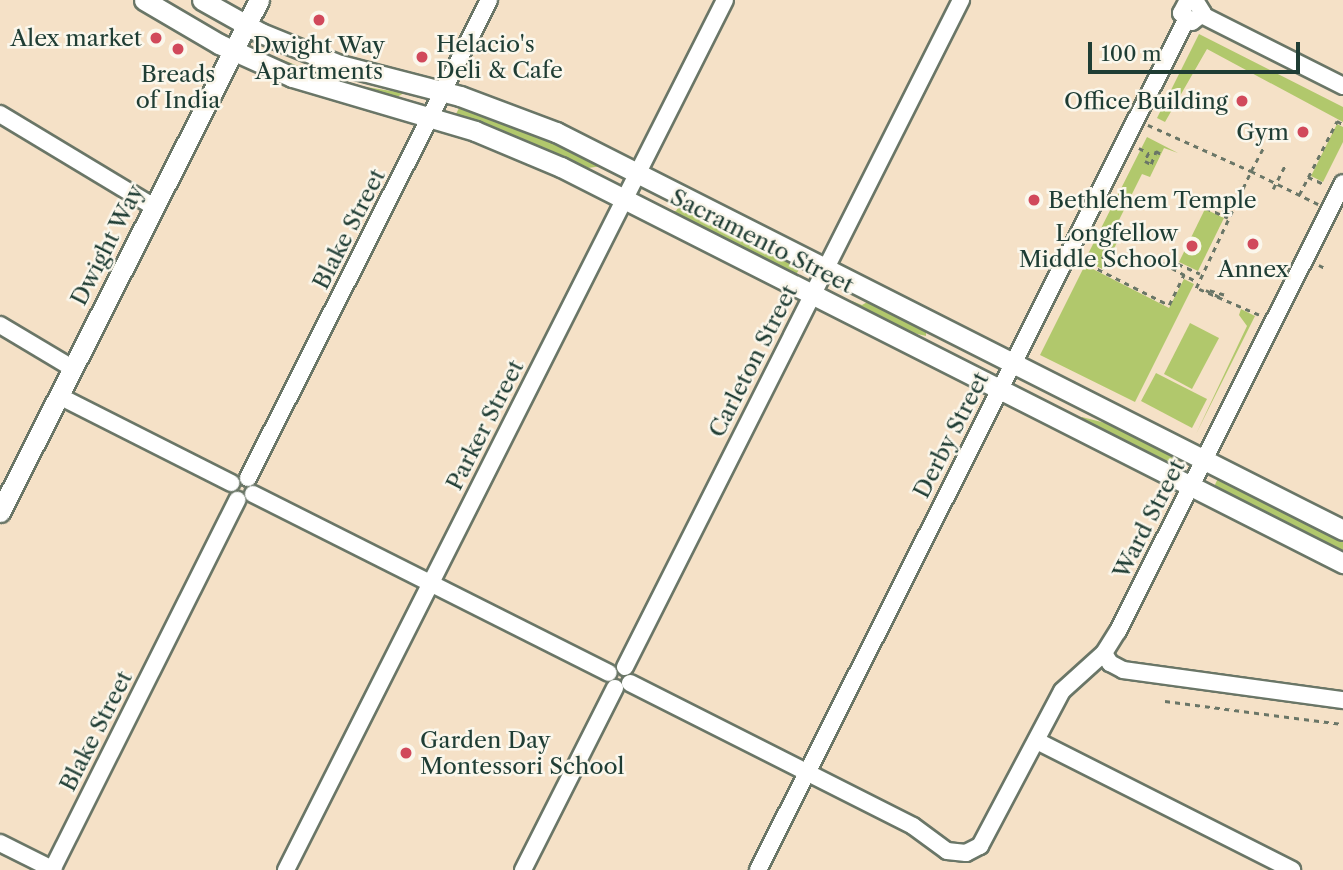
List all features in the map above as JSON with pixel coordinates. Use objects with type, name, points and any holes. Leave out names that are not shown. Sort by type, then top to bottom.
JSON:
[{"type":"street","name":"Sacramento Street","points":[[145,0],[233,51],[353,98],[430,118],[517,146],[1343,563]]},
{"type":"street","name":"Sacramento Street","points":[[202,0],[246,25],[340,65],[505,110],[638,174],[1343,530]]},
{"type":"street","name":"Dwight Way","points":[[0,512],[5,489],[59,396],[259,0]]},
{"type":"street","name":"Blake Street","points":[[248,478],[489,0]]},
{"type":"street","name":"Parker Street","points":[[286,870],[725,0]]},
{"type":"street","name":"Carleton Street","points":[[523,870],[961,0]]},
{"type":"street","points":[[1190,5],[1343,86]]},
{"type":"street","name":"Derby Street","points":[[758,870],[1083,224],[1190,5]]},
{"type":"street","points":[[0,114],[154,207]]},
{"type":"street","name":"Ward Street","points":[[808,772],[913,826],[947,850],[966,853],[989,837],[1062,691],[1104,653],[1341,187]]},
{"type":"street","points":[[0,325],[72,368]]},
{"type":"street","points":[[59,396],[231,483]]},
{"type":"street","points":[[245,497],[254,485],[248,478],[239,477],[231,483],[230,491],[430,583],[808,772]]},
{"type":"street","name":"Blake Street","points":[[53,870],[245,497]]},
{"type":"street","points":[[1104,653],[1110,663],[1123,670],[1343,700]]},
{"type":"street","points":[[1037,741],[1292,870]]},
{"type":"street","points":[[0,843],[53,870]]},
{"type":"path","points":[[1135,119],[1330,210]]},
{"type":"path","points":[[1299,195],[1336,121],[1343,124]]},
{"type":"path","points":[[1139,148],[1149,153],[1145,161],[1151,164],[1156,151],[1161,154]]},
{"type":"path","points":[[1263,148],[1196,281],[1196,288],[1222,302],[1224,297],[1274,322]]},
{"type":"path","points":[[1273,190],[1286,163]]},
{"type":"path","points":[[1308,177],[1341,187]]},
{"type":"path","points":[[1196,196],[1230,213]]},
{"type":"path","points":[[1206,208],[1227,218]]},
{"type":"path","points":[[1083,224],[1111,238],[1102,256],[1106,259],[1114,247]]},
{"type":"path","points":[[1068,253],[1169,305],[1184,274]]},
{"type":"path","points":[[1163,263],[1196,281]]},
{"type":"path","points":[[1178,264],[1200,274]]},
{"type":"path","points":[[1165,701],[1343,724]]},
{"type":"green space","points":[[1199,34],[1343,107],[1343,122],[1207,49],[1165,122],[1157,118]]},
{"type":"green space","points":[[258,50],[341,83],[404,93],[390,101],[256,54]]},
{"type":"green space","points":[[460,106],[528,131],[602,166],[581,169],[464,119],[456,114]]},
{"type":"green space","points":[[1337,124],[1343,127],[1343,142],[1323,182],[1311,176]]},
{"type":"green space","points":[[1147,137],[1178,153],[1164,148],[1150,177],[1142,174],[1112,234],[1119,238],[1104,270],[1085,260]]},
{"type":"green space","points":[[680,205],[800,268],[795,276],[663,211],[676,211]]},
{"type":"green space","points":[[1205,209],[1224,218],[1198,271],[1179,262]]},
{"type":"green space","points":[[1085,265],[1169,308],[1184,279],[1194,284],[1135,402],[1040,355]]},
{"type":"green space","points":[[852,301],[862,305],[869,301],[926,330],[926,336],[901,330],[845,302]]},
{"type":"green space","points":[[1241,309],[1255,316],[1196,434],[1247,326],[1239,315]]},
{"type":"green space","points":[[1190,323],[1219,338],[1192,389],[1164,374]]},
{"type":"green space","points":[[1156,373],[1207,399],[1192,428],[1141,401]]},
{"type":"green space","points":[[1082,417],[1117,426],[1179,458],[1174,467],[1080,421]]},
{"type":"green space","points":[[1218,478],[1343,540],[1343,554],[1222,493],[1214,487]]},
{"type":"place","name":"Dwight Way Apartments","points":[[319,20]]},
{"type":"place","name":"Alex market","points":[[156,38]]},
{"type":"place","name":"Breads of India","points":[[178,49]]},
{"type":"place","name":"Helacio's Deli & Cafe","points":[[422,57]]},
{"type":"place","name":"Office Building","points":[[1242,101]]},
{"type":"place","name":"Gym","points":[[1303,132]]},
{"type":"place","name":"Bethlehem Temple","points":[[1034,200]]},
{"type":"place","name":"Annex","points":[[1253,244]]},
{"type":"place","name":"Longfellow Middle School","points":[[1192,246]]},
{"type":"place","name":"Garden Day Montessori School","points":[[406,753]]}]
